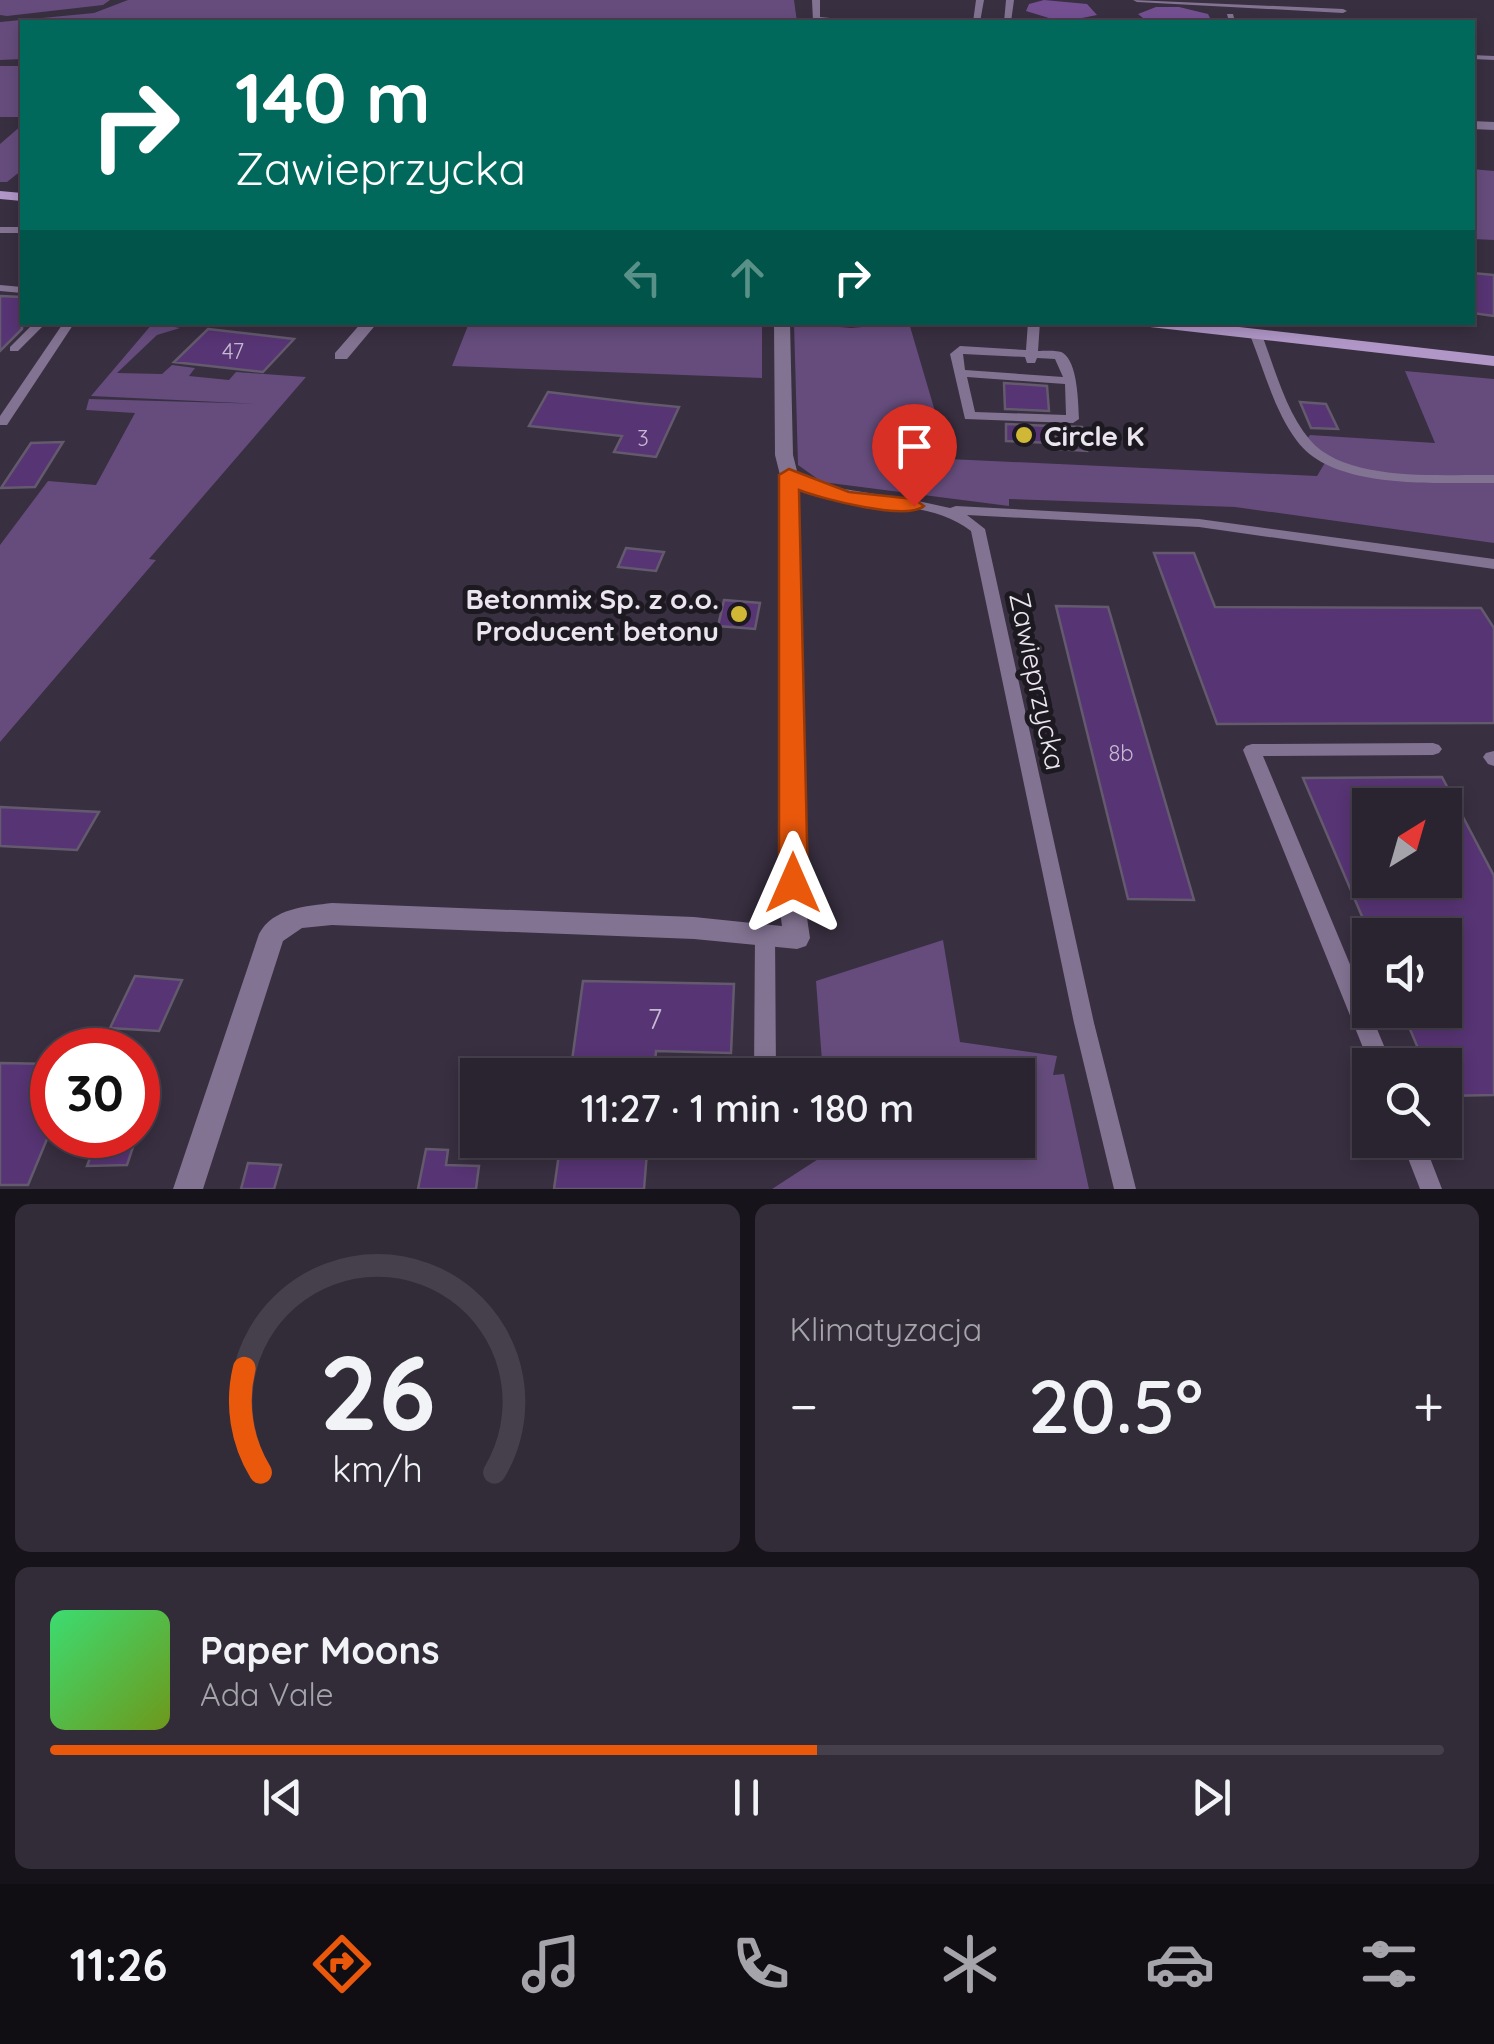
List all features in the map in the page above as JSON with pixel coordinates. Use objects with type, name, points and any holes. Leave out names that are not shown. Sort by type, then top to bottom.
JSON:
[{"type":"main road","points":[[1176,325],[1494,362]]},
{"type":"street","points":[[342,356],[368,325]]},
{"type":"street","points":[[188,1189],[272,934],[297,918],[332,914],[796,938],[792,904],[789,475],[784,455],[782,325]]},
{"type":"lane","points":[[1137,0],[1343,11]]},
{"type":"lane","points":[[1489,58],[1494,72]]},
{"type":"lane","points":[[14,348],[39,325]]},
{"type":"lane","points":[[2,422],[68,325]]},
{"type":"lane","points":[[1031,366],[1034,325]]},
{"type":"lane","points":[[1256,334],[1304,443],[1326,460],[1358,471],[1494,479]]},
{"type":"lane","points":[[960,373],[1000,364],[1031,366],[1060,356],[1071,380],[1076,414],[1068,422],[969,416],[956,354],[960,350],[1000,364],[1031,366],[1071,380]]},
{"type":"lane","points":[[789,475],[810,488],[847,498],[948,510],[1199,522],[1494,564]]},
{"type":"lane","name":"Zawieprzycka","points":[[948,510],[966,517],[978,529],[1124,1189]]},
{"type":"lane","points":[[1374,1048],[1252,750],[1433,748]]},
{"type":"lane","points":[[765,1058],[766,934]]},
{"type":"lane","points":[[1419,1158],[1432,1189]]},
{"type":"shaded area","points":[[0,0],[110,0],[103,5],[7,16],[0,15]]},
{"type":"shaded area","points":[[128,0],[794,0],[797,20],[21,20],[94,13]]},
{"type":"shaded area","points":[[1044,0],[1087,4],[1097,15],[1055,20],[1026,11],[1029,4]]},
{"type":"shaded area","points":[[1156,7],[1179,7],[1208,14],[1211,20],[1146,20],[1138,14]]},
{"type":"shaded area","points":[[20,20],[20,59],[0,60],[0,22]]},
{"type":"shaded area","points":[[0,66],[20,66],[20,117],[0,117]]},
{"type":"shaded area","points":[[20,127],[20,172],[7,182],[0,182],[0,144]]},
{"type":"shaded area","points":[[1475,169],[1494,171],[1494,240],[1475,239]]},
{"type":"shaded area","points":[[151,325],[180,328],[157,335],[117,373],[162,374],[172,365],[195,368],[189,376],[229,380],[236,372],[306,377],[149,559],[156,560],[0,742],[0,545],[48,481],[96,485],[135,413],[86,410],[89,399],[262,404],[91,396]]},
{"type":"shaded area","points":[[468,325],[762,325],[762,378],[452,366]]},
{"type":"shaded area","points":[[794,325],[910,325],[949,459],[1317,476],[1326,461],[1304,443],[1310,435],[1435,443],[1405,371],[1494,379],[1494,543],[1235,507],[1009,499],[1009,506],[822,482],[798,465]]},
{"type":"shaded area","points":[[943,940],[960,1042],[1057,1056],[1053,1075],[1064,1074],[1089,1189],[772,1189],[820,1158],[1035,1158],[1035,1058],[822,1058],[816,981]]},
{"type":"building","points":[[1475,273],[1494,275],[1494,316],[1475,313]]},
{"type":"building","points":[[0,296],[20,297],[22,329],[0,351]]},
{"type":"building","points":[[208,329],[294,339],[263,372],[174,362]]},
{"type":"building","name":"Circle K","points":[[1004,383],[1047,386],[1049,411],[1005,409]]},
{"type":"building","points":[[548,392],[679,407],[656,457],[614,452],[622,436],[529,426]]},
{"type":"building","points":[[1300,402],[1326,404],[1338,429],[1311,428]]},
{"type":"building","name":"Circle K","points":[[1006,424],[1051,426],[1052,443],[1006,441]]},
{"type":"building","name":"Circle K","points":[[1055,426],[1082,427],[1087,451],[1057,449]]},
{"type":"building","points":[[63,442],[35,487],[1,488],[31,443]]},
{"type":"building","points":[[626,548],[664,552],[656,571],[618,567]]},
{"type":"building","points":[[1154,553],[1194,553],[1215,607],[1481,608],[1494,628],[1494,723],[1217,724]]},
{"type":"building","name":"Betonmix Sp. z o.o. Producent betonu","points":[[724,600],[760,603],[755,629],[718,626]]},
{"type":"building","points":[[1056,606],[1108,607],[1194,900],[1128,899]]},
{"type":"building","points":[[1442,777],[1448,788],[1352,788],[1352,893],[1303,778]]},
{"type":"building","points":[[0,807],[99,812],[77,850],[0,846]]},
{"type":"building","points":[[1462,815],[1494,876],[1494,1095],[1462,1096],[1462,1048],[1418,1048],[1410,1028],[1462,1028],[1462,918],[1363,918],[1354,898],[1462,898]]},
{"type":"building","points":[[135,976],[182,980],[160,1029],[110,1028]]},
{"type":"building","points":[[583,981],[734,984],[731,1053],[656,1051],[655,1058],[572,1058]]},
{"type":"building","points":[[0,1063],[30,1064],[30,1158],[39,1158],[28,1185],[0,1185]]},
{"type":"building","points":[[426,1149],[448,1150],[446,1165],[479,1166],[476,1189],[418,1189]]},
{"type":"building","points":[[90,1158],[129,1158],[127,1165],[87,1166]]},
{"type":"building","points":[[558,1158],[647,1158],[644,1189],[554,1189]]},
{"type":"building","points":[[248,1163],[281,1165],[274,1189],[241,1189]]},
{"type":"place","name":"Circle K","points":[[1024,435]]},
{"type":"place","name":"Betonmix Sp. z o.o. Producent betonu","points":[[739,614]]},
{"type":"route","points":[[793,883],[789,475],[810,488],[847,498],[914,506]]}]
